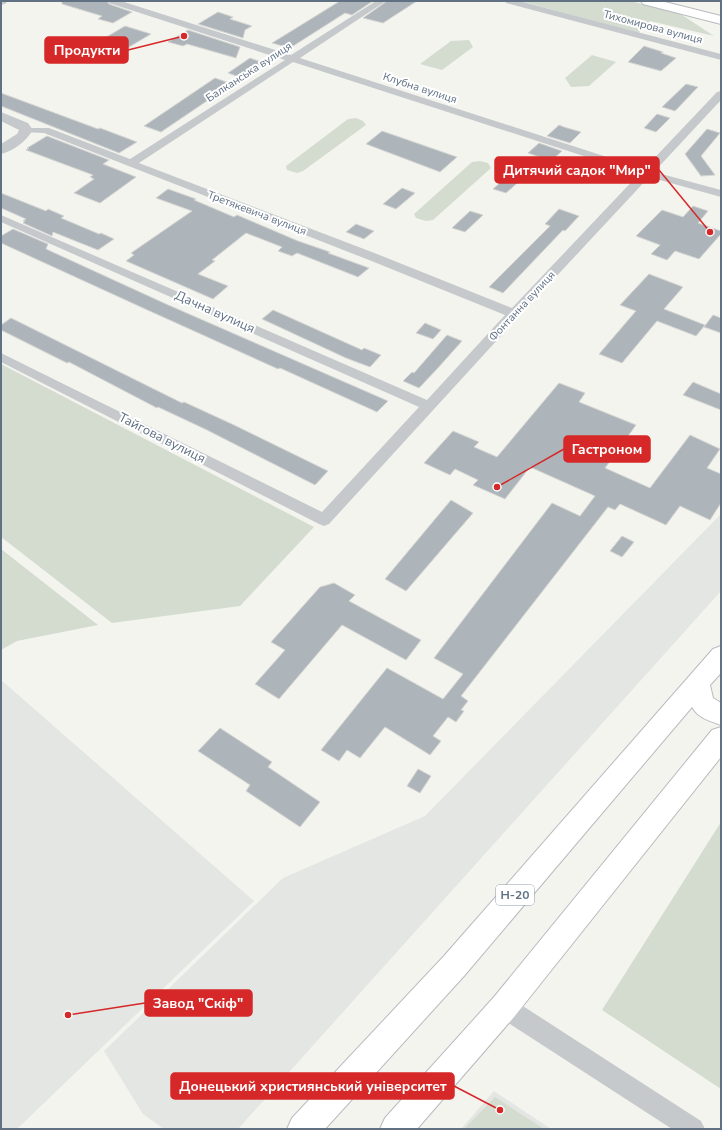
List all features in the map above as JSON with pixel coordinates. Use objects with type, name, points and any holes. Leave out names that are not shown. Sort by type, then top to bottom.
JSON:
[{"type":"main road","points":[[647,1],[721,20]]},
{"type":"main road","points":[[678,1],[721,12]]},
{"type":"main road","name":"Н-20","points":[[303,1129],[454,966],[721,656]]},
{"type":"main road","points":[[698,684],[700,700],[708,710],[721,714]]},
{"type":"main road","points":[[396,1129],[504,1007],[721,738]]},
{"type":"street","name":"Клубна вулиця","points":[[112,1],[647,173],[721,194]]},
{"type":"street","name":"Балканська вулиця","points":[[131,163],[382,1]]},
{"type":"street","name":"Тихомирова вулиця","points":[[510,1],[721,57]]},
{"type":"street","name":"Фонтанна вулиця","points":[[324,520],[428,406],[721,94]]},
{"type":"street","points":[[1,116],[23,126],[26,130],[22,137],[1,150]]},
{"type":"street","name":"Третякевича вулиця","points":[[26,130],[45,130],[373,257],[514,314]]},
{"type":"street","name":"Дачна вулиця","points":[[1,218],[428,406]]},
{"type":"street","name":"Тайгова вулиця","points":[[1,357],[324,520]]},
{"type":"street","points":[[504,1007],[693,1129]]},
{"type":"shaded area","points":[[520,1],[630,1],[679,13],[714,36],[650,21],[639,33]]},
{"type":"shaded area","points":[[469,40],[473,47],[442,70],[420,64],[451,41]]},
{"type":"shaded area","points":[[592,55],[616,62],[589,86],[571,87],[565,78]]},
{"type":"shaded area","points":[[356,118],[363,121],[366,125],[303,171],[297,173],[287,170],[286,166],[348,119]]},
{"type":"shaded area","points":[[480,161],[488,163],[491,168],[433,220],[426,221],[416,218],[414,214],[472,162]]},
{"type":"shaded area","points":[[1,364],[314,527],[240,606],[112,623],[1,537]]},
{"type":"shaded area","points":[[721,514],[721,591],[238,1129],[164,1129],[143,1114],[104,1051],[283,878],[425,816]]},
{"type":"shaded area","points":[[1,549],[98,625],[17,641],[1,650]]},
{"type":"shaded area","points":[[1,680],[254,901],[17,1129],[1,1129]]},
{"type":"shaded area","points":[[721,822],[721,1089],[602,1010]]},
{"type":"shaded area","points":[[494,1091],[551,1129],[461,1129]]},
{"type":"shaded area","points":[[495,1097],[544,1129],[464,1129]]},
{"type":"building","points":[[62,1],[107,1],[109,4],[132,12],[113,23],[98,19],[102,16],[62,4]]},
{"type":"building","points":[[340,1],[373,1],[352,15],[345,13],[290,48],[272,43]]},
{"type":"building","points":[[387,1],[417,1],[383,23],[363,18]]},
{"type":"building","points":[[218,12],[233,17],[230,19],[252,26],[245,30],[243,38],[198,24]]},
{"type":"building","points":[[125,26],[151,34],[119,53],[93,45]]},
{"type":"building","points":[[188,30],[240,47],[236,58],[187,44],[183,46],[168,42]]},
{"type":"building","points":[[644,46],[676,58],[661,71],[628,62]]},
{"type":"building","points":[[250,58],[264,63],[242,78],[228,73]]},
{"type":"building","points":[[215,78],[232,84],[161,132],[144,126]]},
{"type":"building","points":[[686,84],[698,87],[675,111],[662,107]]},
{"type":"building","points":[[1,93],[137,142],[119,153],[1,106]]},
{"type":"building","points":[[657,114],[670,118],[656,132],[644,128]]},
{"type":"building","points":[[559,125],[581,132],[570,143],[547,136]]},
{"type":"building","points":[[707,129],[720,133],[701,156],[715,175],[701,176],[685,154]]},
{"type":"building","points":[[382,131],[457,157],[440,172],[366,144]]},
{"type":"building","points":[[47,136],[109,160],[103,164],[136,177],[100,203],[74,193],[94,179],[90,177],[93,175],[26,150]]},
{"type":"building","points":[[539,143],[562,151],[551,161],[528,153]]},
{"type":"building","points":[[510,174],[523,178],[506,193],[493,189]]},
{"type":"building","points":[[402,188],[415,193],[396,209],[383,204]]},
{"type":"building","points":[[168,189],[196,199],[194,200],[234,217],[237,215],[298,241],[369,268],[358,277],[297,253],[292,256],[278,251],[282,247],[246,233],[212,260],[215,261],[198,274],[228,286],[213,299],[126,261],[134,255],[131,253],[192,211],[156,198]]},
{"type":"building","points":[[1,193],[46,211],[48,209],[64,216],[61,218],[114,239],[98,250],[53,232],[52,236],[23,223],[26,219],[1,208]]},
{"type":"building","points":[[693,206],[708,211],[698,223],[721,231],[721,234],[699,259],[675,251],[667,260],[651,254],[660,245],[636,236],[662,210],[683,217]]},
{"type":"building","points":[[559,209],[579,216],[565,231],[563,230],[503,293],[489,287],[550,226],[545,224]]},
{"type":"building","points":[[470,211],[483,215],[465,232],[452,228]]},
{"type":"building","points":[[356,224],[374,231],[364,239],[346,232]]},
{"type":"building","points":[[13,229],[48,244],[46,249],[166,304],[388,401],[377,412],[280,368],[278,369],[1,243],[1,236]]},
{"type":"building","points":[[649,274],[683,287],[664,309],[705,325],[696,336],[657,321],[622,363],[599,354],[636,311],[620,305]]},
{"type":"building","points":[[273,310],[362,350],[364,348],[381,355],[370,367],[346,358],[262,319]]},
{"type":"building","points":[[713,315],[721,318],[721,333],[704,327]]},
{"type":"building","points":[[11,318],[182,403],[184,402],[234,425],[328,471],[315,485],[207,430],[158,407],[157,408],[69,362],[67,363],[1,330],[1,325]]},
{"type":"building","points":[[425,323],[441,330],[433,339],[416,333]]},
{"type":"building","points":[[447,335],[462,341],[419,388],[403,381],[412,372],[414,373]]},
{"type":"building","points":[[693,382],[721,394],[721,410],[683,395]]},
{"type":"building","points":[[559,383],[585,393],[579,402],[636,425],[605,468],[650,488],[690,435],[720,449],[707,468],[721,474],[721,503],[710,520],[680,506],[666,525],[620,504],[615,510],[608,507],[461,696],[468,701],[461,710],[464,711],[456,722],[448,717],[433,736],[441,741],[430,755],[385,727],[360,758],[347,750],[339,761],[321,750],[387,668],[443,699],[463,674],[434,658],[552,503],[580,516],[595,496],[530,467],[505,499],[473,485],[478,480],[455,469],[450,475],[424,463],[453,431],[479,442],[474,447],[497,457]]},
{"type":"building","points":[[451,500],[473,513],[406,591],[385,579]]},
{"type":"building","points":[[622,536],[634,542],[622,557],[610,551]]},
{"type":"building","points":[[334,583],[355,595],[349,601],[421,640],[406,660],[342,625],[279,699],[255,684],[285,650],[271,642],[320,587]]},
{"type":"building","points":[[220,728],[272,762],[268,767],[320,802],[300,827],[246,791],[250,785],[198,751]]},
{"type":"building","points":[[418,769],[431,776],[420,793],[407,786]]},
{"type":"place","name":"Продукти","points":[[184,36]]},
{"type":"place","name":"Дитячий садок \"Мир\"","points":[[710,232]]},
{"type":"place","name":"Гастроном","points":[[497,487]]},
{"type":"place","name":"Завод \"Скіф\"","points":[[68,1015]]},
{"type":"place","name":"Донецький християнський університет","points":[[500,1110]]}]
